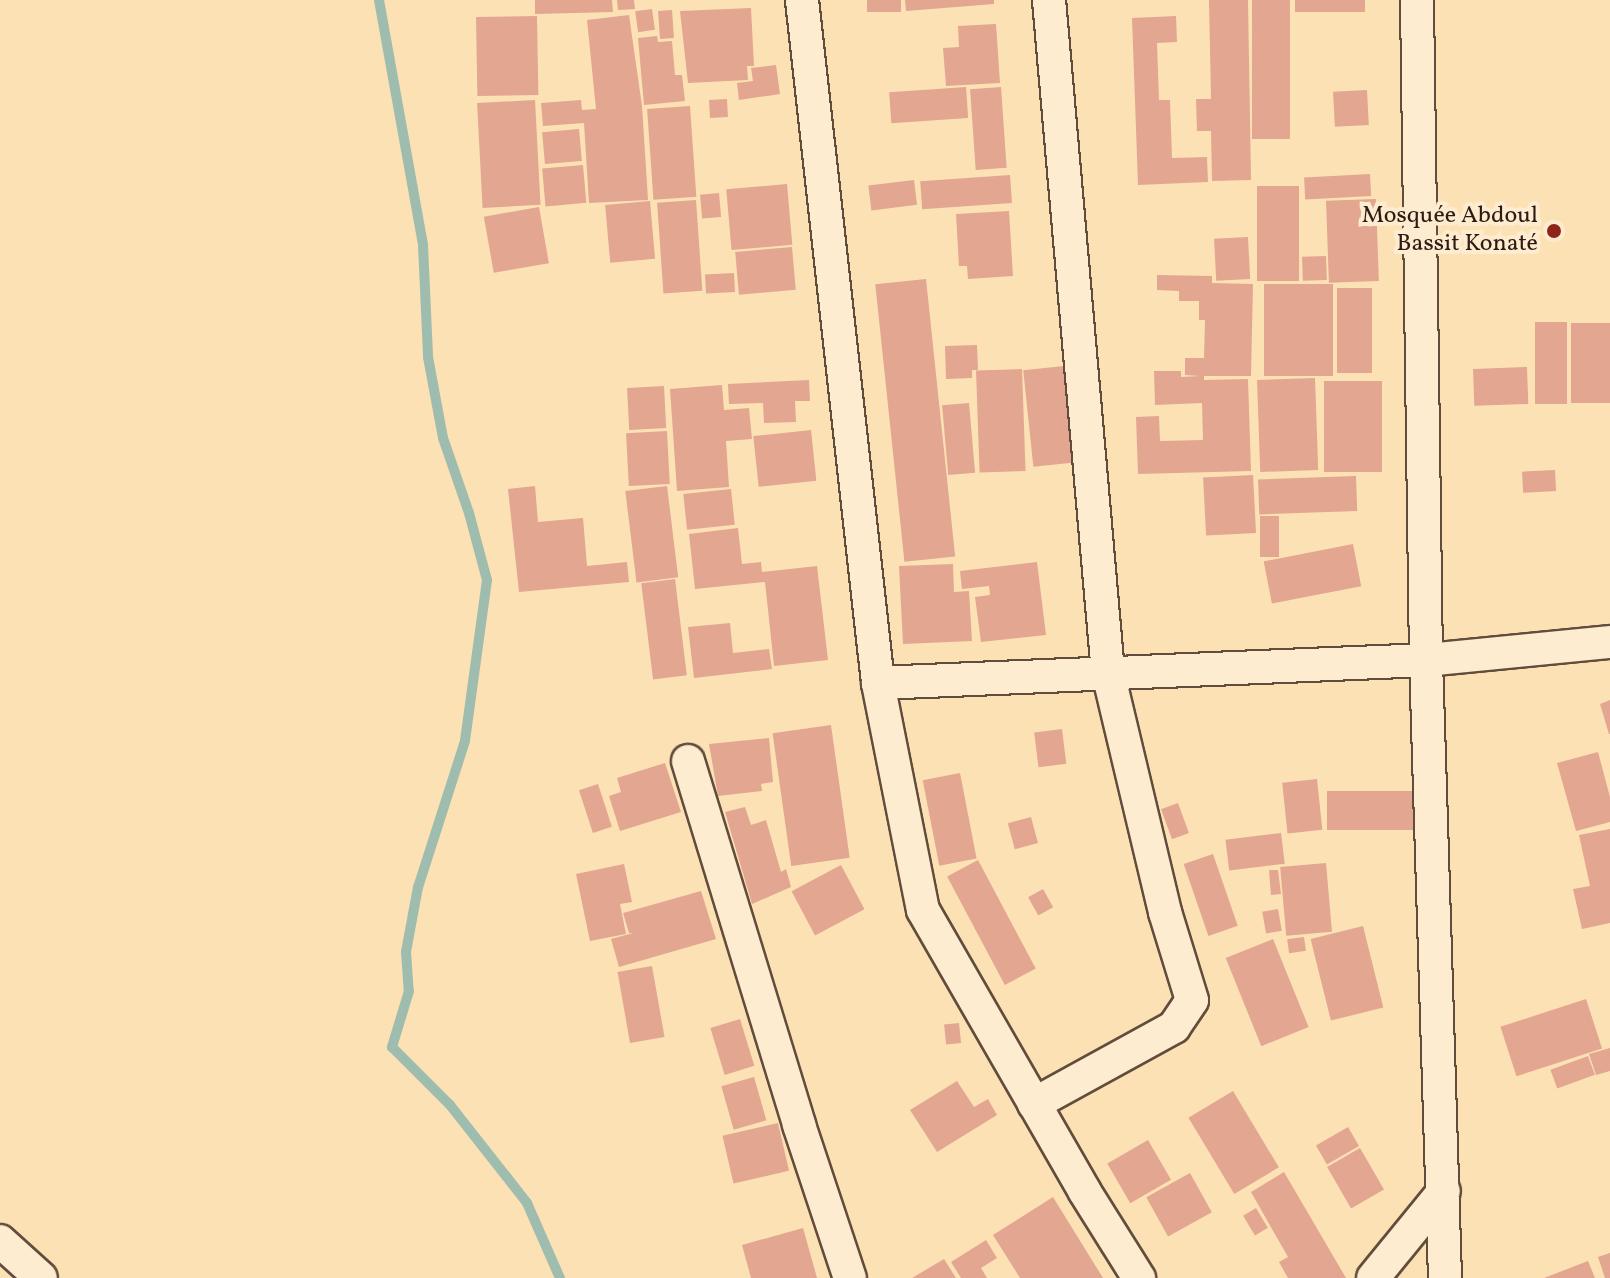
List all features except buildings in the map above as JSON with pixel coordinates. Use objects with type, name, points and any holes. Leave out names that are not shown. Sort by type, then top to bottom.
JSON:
[{"type":"street","points":[[802,0],[878,683],[923,910],[1034,1104],[1139,1278]]},
{"type":"street","points":[[1034,1104],[1174,1027],[1192,1000],[1165,912],[1108,673],[1049,0]]},
{"type":"street","points":[[1417,0],[1426,660],[1445,1278]]},
{"type":"street","points":[[878,683],[1426,660],[1610,642]]},
{"type":"street","points":[[688,761],[794,1110],[850,1278]]},
{"type":"street","points":[[1373,1278],[1444,1191]]},
{"type":"street","points":[[0,1241],[41,1278]]},
{"type":"waterway","points":[[379,0],[423,245],[428,357],[443,438],[469,513],[487,580],[465,741],[418,887],[406,952],[409,991],[392,1047],[450,1105],[527,1203],[560,1278]]},
{"type":"place","name":"Mosquée Abdoul Bassit Konaté","points":[[1554,231]]}]
